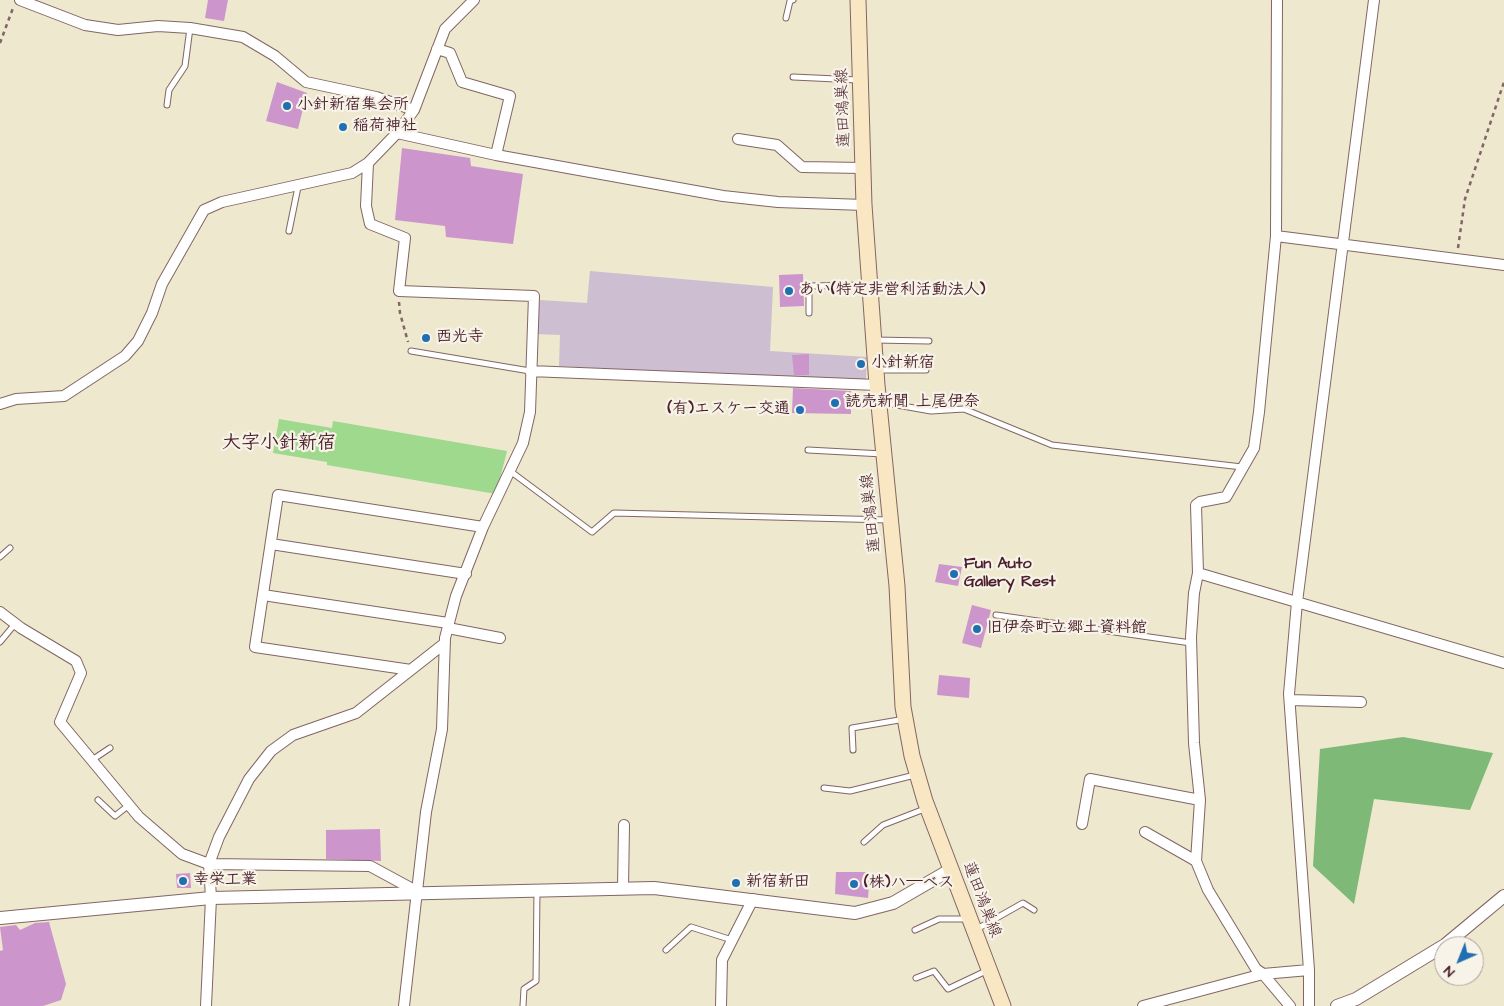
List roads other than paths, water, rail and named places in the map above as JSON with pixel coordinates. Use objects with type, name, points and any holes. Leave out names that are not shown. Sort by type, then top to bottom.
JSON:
[{"type":"main road","name":"蓮田鴻巣線","points":[[858,0],[864,205],[879,402],[897,586],[905,719],[927,808],[1003,1006]]},
{"type":"street","points":[[20,0],[86,25],[118,30],[158,26],[190,28],[243,37],[276,56],[306,82],[376,97],[414,110]]},
{"type":"street","points":[[0,404],[16,399],[64,396],[125,356],[138,341],[152,313],[162,284],[204,210],[222,202],[298,187],[352,173],[368,163],[414,110],[445,28],[474,0]]},
{"type":"street","points":[[1277,0],[1276,236],[1259,412],[1254,448],[1226,497],[1196,505],[1198,572],[1194,593],[1191,643],[1194,743],[1200,800],[1196,861],[1208,890],[1256,969],[1263,974],[1290,1006]]},
{"type":"street","points":[[1309,1006],[1310,970],[1290,700],[1297,602],[1374,0]]},
{"type":"street","points":[[437,49],[450,53],[462,82],[510,96],[496,155]]},
{"type":"street","points":[[396,133],[496,155],[723,196],[778,202],[864,205]]},
{"type":"street","points":[[738,139],[777,145],[802,167],[863,168]]},
{"type":"street","points":[[368,163],[366,206],[370,224],[405,238],[399,291],[534,296],[530,412],[523,443],[483,527],[456,596],[448,626],[445,643],[442,729],[426,812],[404,1006]]},
{"type":"street","points":[[1276,236],[1504,265]]},
{"type":"street","points":[[530,371],[877,378]]},
{"type":"street","points":[[411,670],[255,647],[278,495],[483,527]]},
{"type":"street","points":[[271,544],[466,574]]},
{"type":"street","points":[[1198,572],[1504,663]]},
{"type":"street","points":[[263,595],[448,626],[500,638]]},
{"type":"street","points":[[0,612],[15,624],[76,661],[81,673],[60,722],[139,817],[182,854],[209,864],[370,866],[418,892]]},
{"type":"street","points":[[206,1006],[211,898],[209,864],[219,837],[249,779],[271,751],[294,735],[356,714],[445,643]]},
{"type":"street","points":[[1290,700],[1362,702]]},
{"type":"street","points":[[1082,824],[1090,779],[1200,800]]},
{"type":"street","points":[[623,888],[624,825]]},
{"type":"street","points":[[1144,832],[1196,861]]},
{"type":"street","points":[[0,918],[211,898],[623,888],[654,888],[855,913],[893,903],[950,870]]},
{"type":"street","points":[[1337,1006],[1356,999],[1445,945],[1504,896]]},
{"type":"street","points":[[721,1006],[722,960],[753,899]]},
{"type":"street","points":[[1143,1006],[1263,974],[1310,970]]},
{"type":"lane","points":[[786,18],[790,1],[792,0]]},
{"type":"lane","points":[[167,105],[169,90],[185,66],[190,28]]},
{"type":"lane","points":[[793,77],[861,80]]},
{"type":"lane","points":[[289,231],[298,187]]},
{"type":"lane","points":[[809,312],[809,286],[870,284]]},
{"type":"lane","points":[[874,340],[929,341]]},
{"type":"lane","points":[[411,351],[530,371]]},
{"type":"lane","points":[[877,378],[926,370]]},
{"type":"lane","points":[[879,402],[931,411],[964,409],[1052,445],[1243,467]]},
{"type":"lane","points":[[808,450],[884,454]]},
{"type":"lane","points":[[510,471],[592,532],[614,513],[890,520]]},
{"type":"lane","points":[[0,557],[10,548]]},
{"type":"lane","points":[[996,616],[1191,643]]},
{"type":"lane","points":[[0,642],[15,624]]},
{"type":"lane","points":[[853,750],[852,728],[905,719]]},
{"type":"lane","points":[[92,760],[110,748]]},
{"type":"lane","points":[[824,788],[850,791],[918,775]]},
{"type":"lane","points":[[98,800],[114,816],[129,805]]},
{"type":"lane","points":[[864,842],[884,825],[927,808]]},
{"type":"lane","points":[[523,1006],[524,990],[536,981],[537,890]]},
{"type":"lane","points":[[915,930],[938,919],[972,925],[1023,903],[1034,910]]},
{"type":"lane","points":[[666,950],[691,927],[732,940]]},
{"type":"lane","points":[[916,978],[934,971],[948,989],[989,970]]},
{"type":"place","name":"小針新宿集会所","points":[[287,106]]},
{"type":"place","name":"稲荷神社","points":[[343,127]]},
{"type":"place","name":"あい(特定非営利活動法人)","points":[[789,291]]},
{"type":"place","name":"西光寺","points":[[426,338]]},
{"type":"place","name":"小針新宿","points":[[861,364]]},
{"type":"place","name":"読売新聞 上尾伊奈","points":[[835,403]]},
{"type":"place","name":"(有)エスケー交通","points":[[800,410]]},
{"type":"place","name":"Fun Auto Gallery Rest","points":[[954,574]]},
{"type":"place","name":"旧伊奈町立郷土資料館","points":[[977,629]]},
{"type":"place","name":"幸栄工業","points":[[183,881]]},
{"type":"place","name":"新宿新田","points":[[736,883]]},
{"type":"place","name":"(株)ハ―ベス","points":[[854,884]]},
{"type":"district","name":"大字小針新宿","points":[[279,444]]}]
